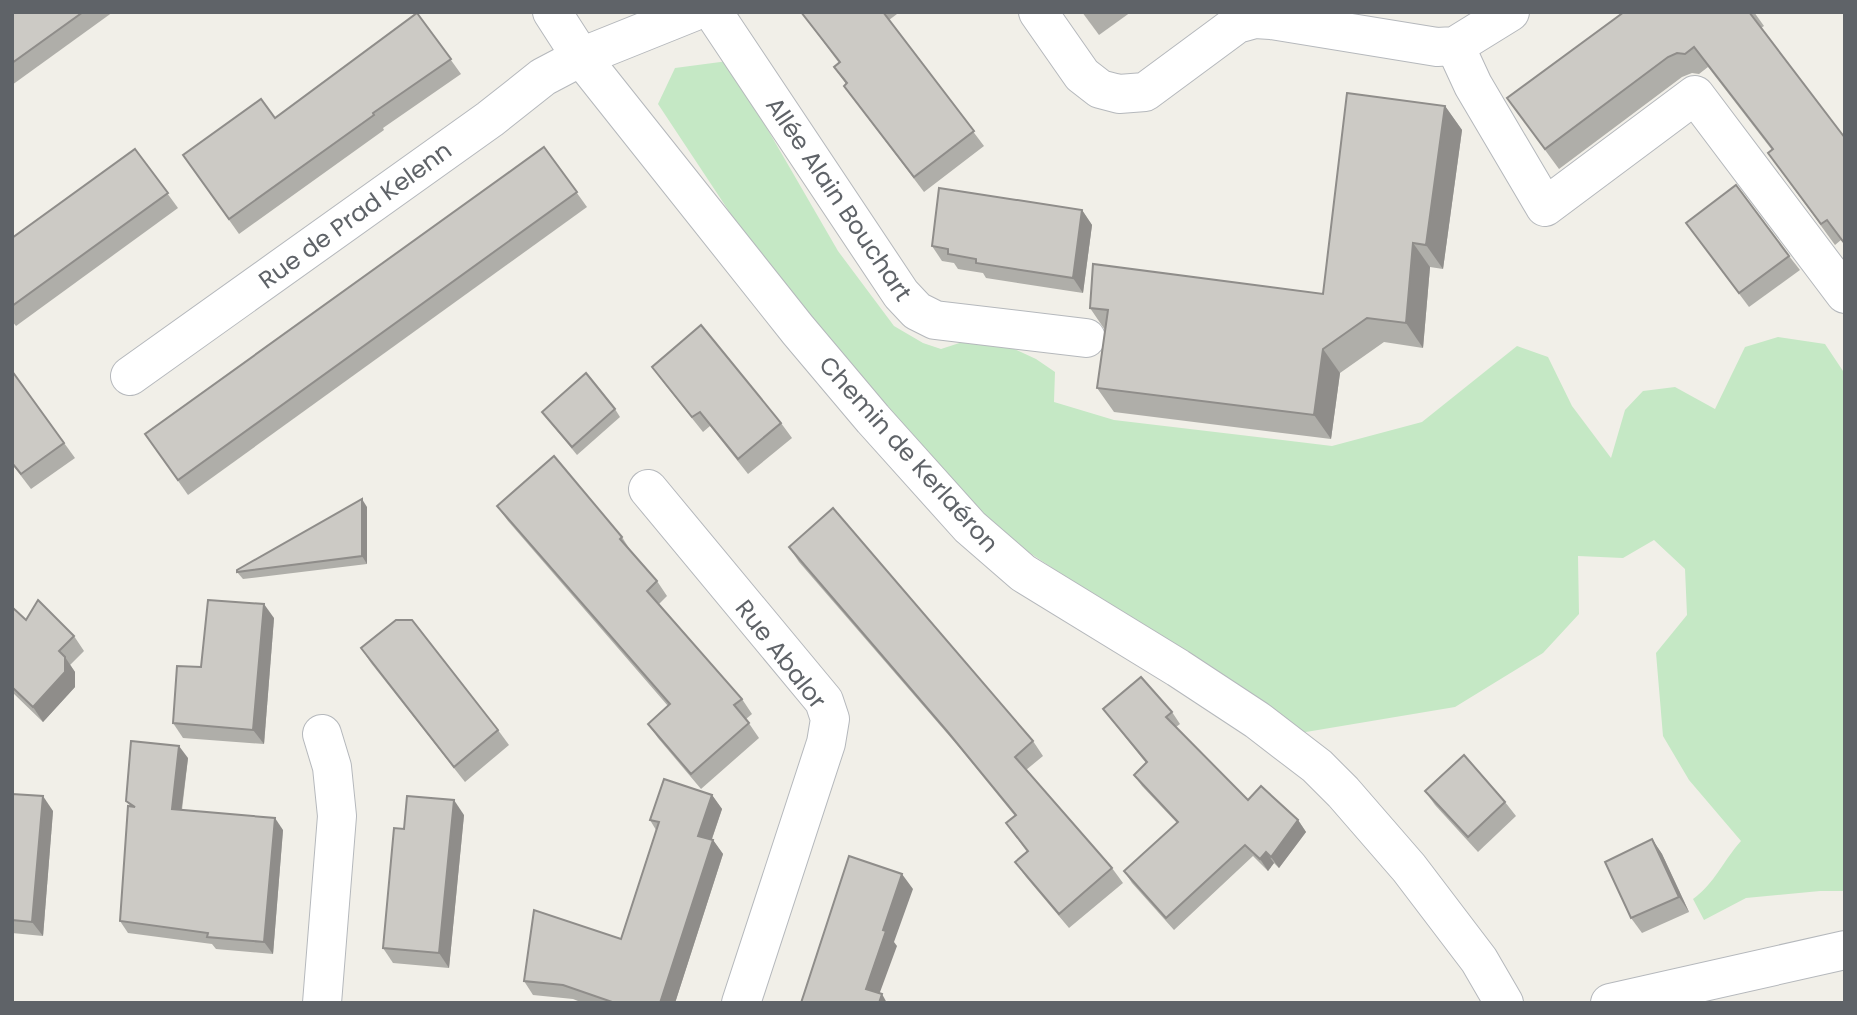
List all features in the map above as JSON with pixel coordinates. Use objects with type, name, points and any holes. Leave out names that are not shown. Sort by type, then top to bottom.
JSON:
[{"type":"street","name":"Chemin de Kerlaéron","points":[[552,12],[581,57],[798,330],[970,527],[1023,573],[1178,668],[1257,720],[1317,766],[1409,868],[1479,960],[1504,1003]]},
{"type":"street","name":"Rue de Prad Kelenn","points":[[130,376],[490,119],[543,77],[581,57],[694,12]]},
{"type":"street","name":"Allée Alain Bouchart","points":[[713,12],[901,294],[917,311],[935,320],[1086,338]]},
{"type":"street","points":[[1038,12],[1082,75],[1100,89],[1119,94],[1145,92],[1237,24],[1255,19],[1419,46],[1455,47],[1510,12]]},
{"type":"street","points":[[1455,47],[1472,85],[1545,207],[1695,95],[1845,295]]},
{"type":"street","name":"Rue Abalor","points":[[648,489],[824,701],[830,719],[826,743],[741,1003]]},
{"type":"street","points":[[322,734],[332,767],[337,816],[322,1003]]},
{"type":"street","points":[[1610,1003],[1845,950]]},
{"type":"green space","points":[[728,61],[838,251],[894,326],[923,343],[941,349],[984,335],[1036,359],[1055,372],[1054,402],[1114,420],[1332,446],[1422,422],[1517,346],[1548,357],[1572,406],[1611,458],[1625,410],[1643,391],[1675,387],[1715,409],[1745,347],[1778,337],[1825,344],[1845,374],[1845,891],[1746,898],[1704,920],[1693,899],[1707,886],[1741,841],[1689,780],[1663,736],[1656,653],[1687,615],[1685,569],[1654,540],[1623,558],[1578,556],[1579,614],[1543,653],[1455,707],[1300,733],[1015,543],[950,491],[746,237],[658,104],[675,68]]},
{"type":"building","points":[[12,12],[83,12],[12,63]]},
{"type":"building","points":[[801,12],[883,12],[974,131],[914,177],[844,86],[847,83],[834,67],[840,62]]},
{"type":"building","points":[[1624,12],[1749,12],[1845,138],[1845,244],[1827,220],[1821,224],[1768,153],[1773,149],[1694,47],[1685,54],[1677,53],[1668,57],[1545,149],[1507,98]]},
{"type":"building","points":[[417,13],[451,59],[229,219],[183,155],[261,99],[275,118]]},
{"type":"building","points":[[1347,93],[1445,106],[1426,245],[1413,243],[1406,323],[1367,318],[1323,349],[1314,415],[1097,388],[1108,310],[1090,308],[1093,264],[1323,294]]},
{"type":"building","points":[[544,147],[577,192],[178,480],[145,434]]},
{"type":"building","points":[[135,149],[168,193],[12,306],[12,238]]},
{"type":"building","points":[[1736,185],[1789,256],[1739,293],[1686,223]]},
{"type":"building","points":[[939,188],[1082,210],[1073,278],[976,263],[976,259],[948,254],[948,249],[932,246]]},
{"type":"building","points":[[701,325],[781,423],[738,459],[700,412],[692,417],[652,367]]},
{"type":"building","points":[[12,371],[64,443],[21,474],[12,463]]},
{"type":"building","points":[[586,373],[615,409],[572,447],[542,412]]},
{"type":"building","points":[[554,456],[657,581],[647,591],[742,699],[734,705],[749,723],[691,774],[648,724],[670,704],[497,506]]},
{"type":"building","points":[[362,499],[362,556],[237,572],[237,570]]},
{"type":"building","points":[[833,508],[1033,741],[1015,757],[1112,868],[1059,914],[1015,862],[1028,851],[1006,823],[1016,815],[789,547]]},
{"type":"building","points":[[38,600],[74,636],[59,651],[65,657],[65,672],[33,707],[12,687],[12,607],[26,620]]},
{"type":"building","points":[[208,600],[264,604],[253,730],[173,723],[177,666],[201,667]]},
{"type":"building","points":[[396,620],[412,620],[498,730],[454,767],[361,648]]},
{"type":"building","points":[[1141,677],[1172,712],[1166,717],[1248,800],[1261,786],[1298,820],[1271,857],[1266,852],[1260,859],[1245,845],[1166,918],[1124,871],[1178,822],[1134,775],[1147,762],[1103,709]]},
{"type":"building","points":[[131,741],[179,746],[172,809],[275,818],[264,942],[207,937],[208,933],[120,921],[128,806],[135,807],[126,801]]},
{"type":"building","points":[[1464,755],[1505,802],[1468,837],[1425,791]]},
{"type":"building","points":[[664,779],[712,795],[698,836],[713,840],[660,1003],[615,1003],[563,985],[524,981],[534,910],[621,939],[659,822],[650,820]]},
{"type":"building","points":[[12,794],[43,796],[32,922],[12,920]]},
{"type":"building","points":[[407,796],[454,800],[439,953],[383,948],[394,828],[404,829]]},
{"type":"building","points":[[1652,839],[1679,897],[1631,918],[1605,862]]},
{"type":"building","points":[[849,856],[902,874],[866,989],[882,994],[879,1003],[801,1003]]}]
